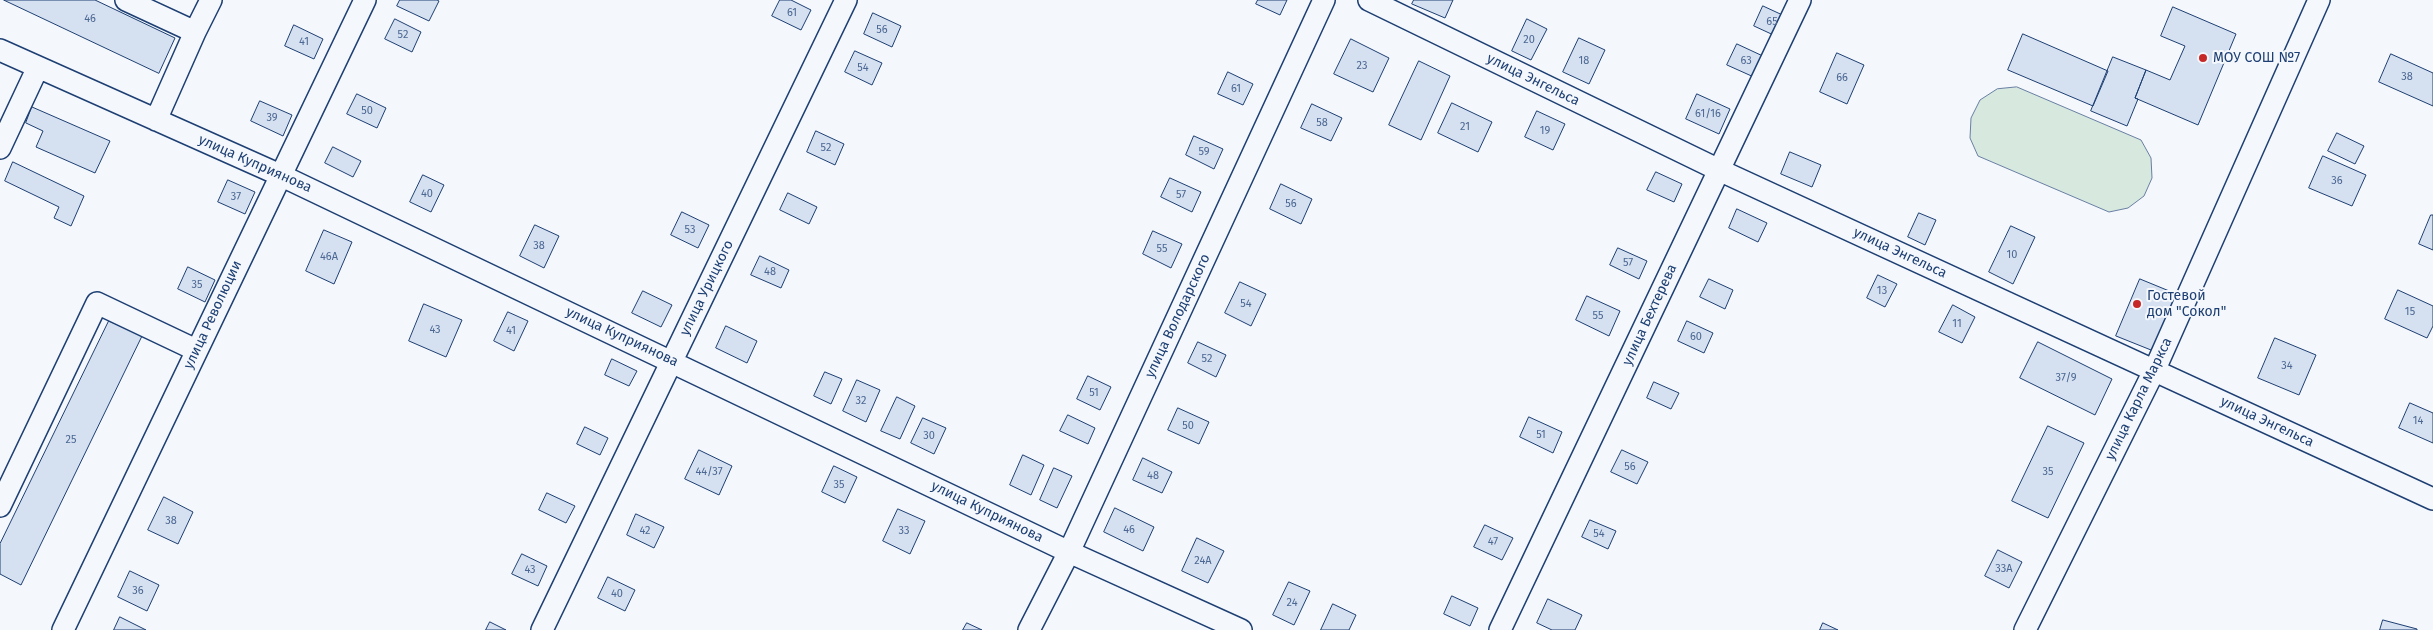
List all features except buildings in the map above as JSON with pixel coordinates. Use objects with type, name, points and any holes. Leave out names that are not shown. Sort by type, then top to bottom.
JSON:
[{"type":"street","points":[[126,0],[195,32]]},
{"type":"street","points":[[156,120],[211,0]]},
{"type":"street","name":"улица Революции","points":[[64,630],[196,350],[365,0]]},
{"type":"street","name":"улица Урицкого","points":[[542,630],[846,0]]},
{"type":"street","name":"улица Володарского","points":[[1029,630],[1069,552],[1324,0]]},
{"type":"street","name":"улица Энгельса","points":[[1369,0],[1719,170],[2433,499]]},
{"type":"street","name":"улица Бехтерева","points":[[1500,630],[1800,0]]},
{"type":"street","name":"улица Карла Маркса","points":[[2025,630],[2155,370],[2320,0]]},
{"type":"street","name":"улица Куприянова","points":[[0,50],[280,175],[1069,552],[1241,630]]},
{"type":"street","points":[[0,148],[38,67]]},
{"type":"street","points":[[0,506],[8,469],[97,303],[196,350]]},
{"type":"shaded area","points":[[2017,87],[2141,140],[2151,158],[2152,178],[2144,196],[2128,208],[2109,212],[1978,156],[1970,138],[1971,118],[1980,100],[1997,89]]},
{"type":"place","name":"МОУ СОШ №7","points":[[2203,58]]},
{"type":"place","name":"Гостевой дом \"Сокол\"","points":[[2137,304]]}]
